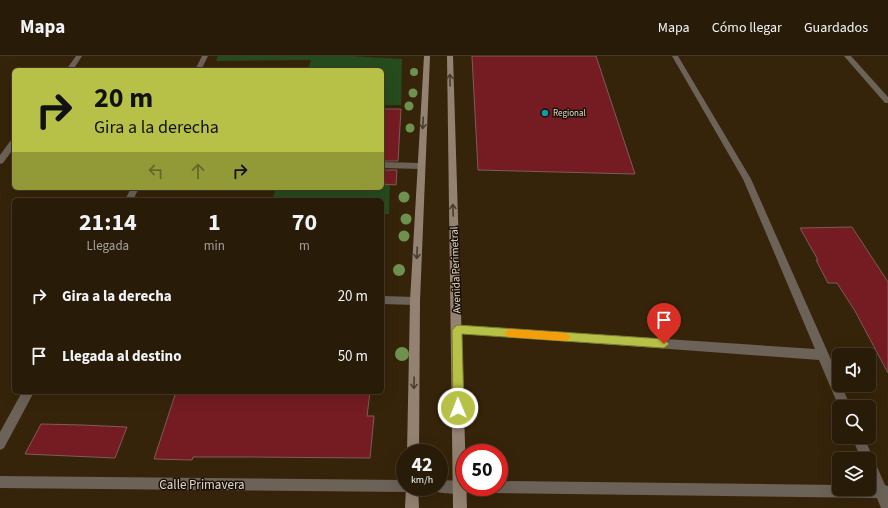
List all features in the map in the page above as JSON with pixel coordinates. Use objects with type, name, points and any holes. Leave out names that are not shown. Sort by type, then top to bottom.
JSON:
[{"type":"main road","points":[[412,444],[421,166],[427,56]]},
{"type":"main road","name":"Avenida Perimetral","points":[[450,56],[451,168],[461,444]]},
{"type":"main road","points":[[412,496],[412,508]]},
{"type":"main road","name":"Avenida Perimetral","points":[[460,508],[461,496]]},
{"type":"street","points":[[70,68],[79,56]]},
{"type":"street","points":[[199,68],[205,56]]},
{"type":"street","points":[[675,56],[747,179],[842,400]]},
{"type":"street","points":[[847,56],[888,101]]},
{"type":"street","points":[[0,161],[12,145]]},
{"type":"street","points":[[384,165],[421,166]]},
{"type":"street","points":[[384,300],[416,301]]},
{"type":"street","points":[[457,330],[823,355]]},
{"type":"street","points":[[0,444],[27,394]]},
{"type":"street","points":[[876,477],[884,492],[888,508]]},
{"type":"street","name":"Calle Primavera","points":[[0,482],[396,486]]},
{"type":"street","points":[[508,487],[884,492]]},
{"type":"green space","points":[[218,56],[350,56],[402,59],[401,105],[384,105],[384,68],[309,68],[311,60],[216,61]]},
{"type":"green space","points":[[384,177],[390,177],[389,214],[384,214],[384,198],[273,198],[275,190],[384,190]]},
{"type":"building","name":"Regional","points":[[472,56],[596,56],[635,174],[478,170]]},
{"type":"building","points":[[384,109],[401,109],[398,161],[384,161]]},
{"type":"building","points":[[384,170],[397,170],[396,185],[384,184]]},
{"type":"building","points":[[852,227],[888,282],[888,373],[876,348],[837,283],[828,283],[816,260],[818,260],[800,228]]},
{"type":"building","points":[[175,394],[370,394],[367,416],[374,416],[370,458],[193,457],[192,460],[154,459]]},
{"type":"building","points":[[41,424],[127,427],[115,458],[25,454]]},
{"type":"slow traffic","points":[[509,333],[566,337]]},
{"type":"place","name":"Regional","points":[[545,113]]},
{"type":"route","points":[[458,408],[457,330],[664,344]]}]
